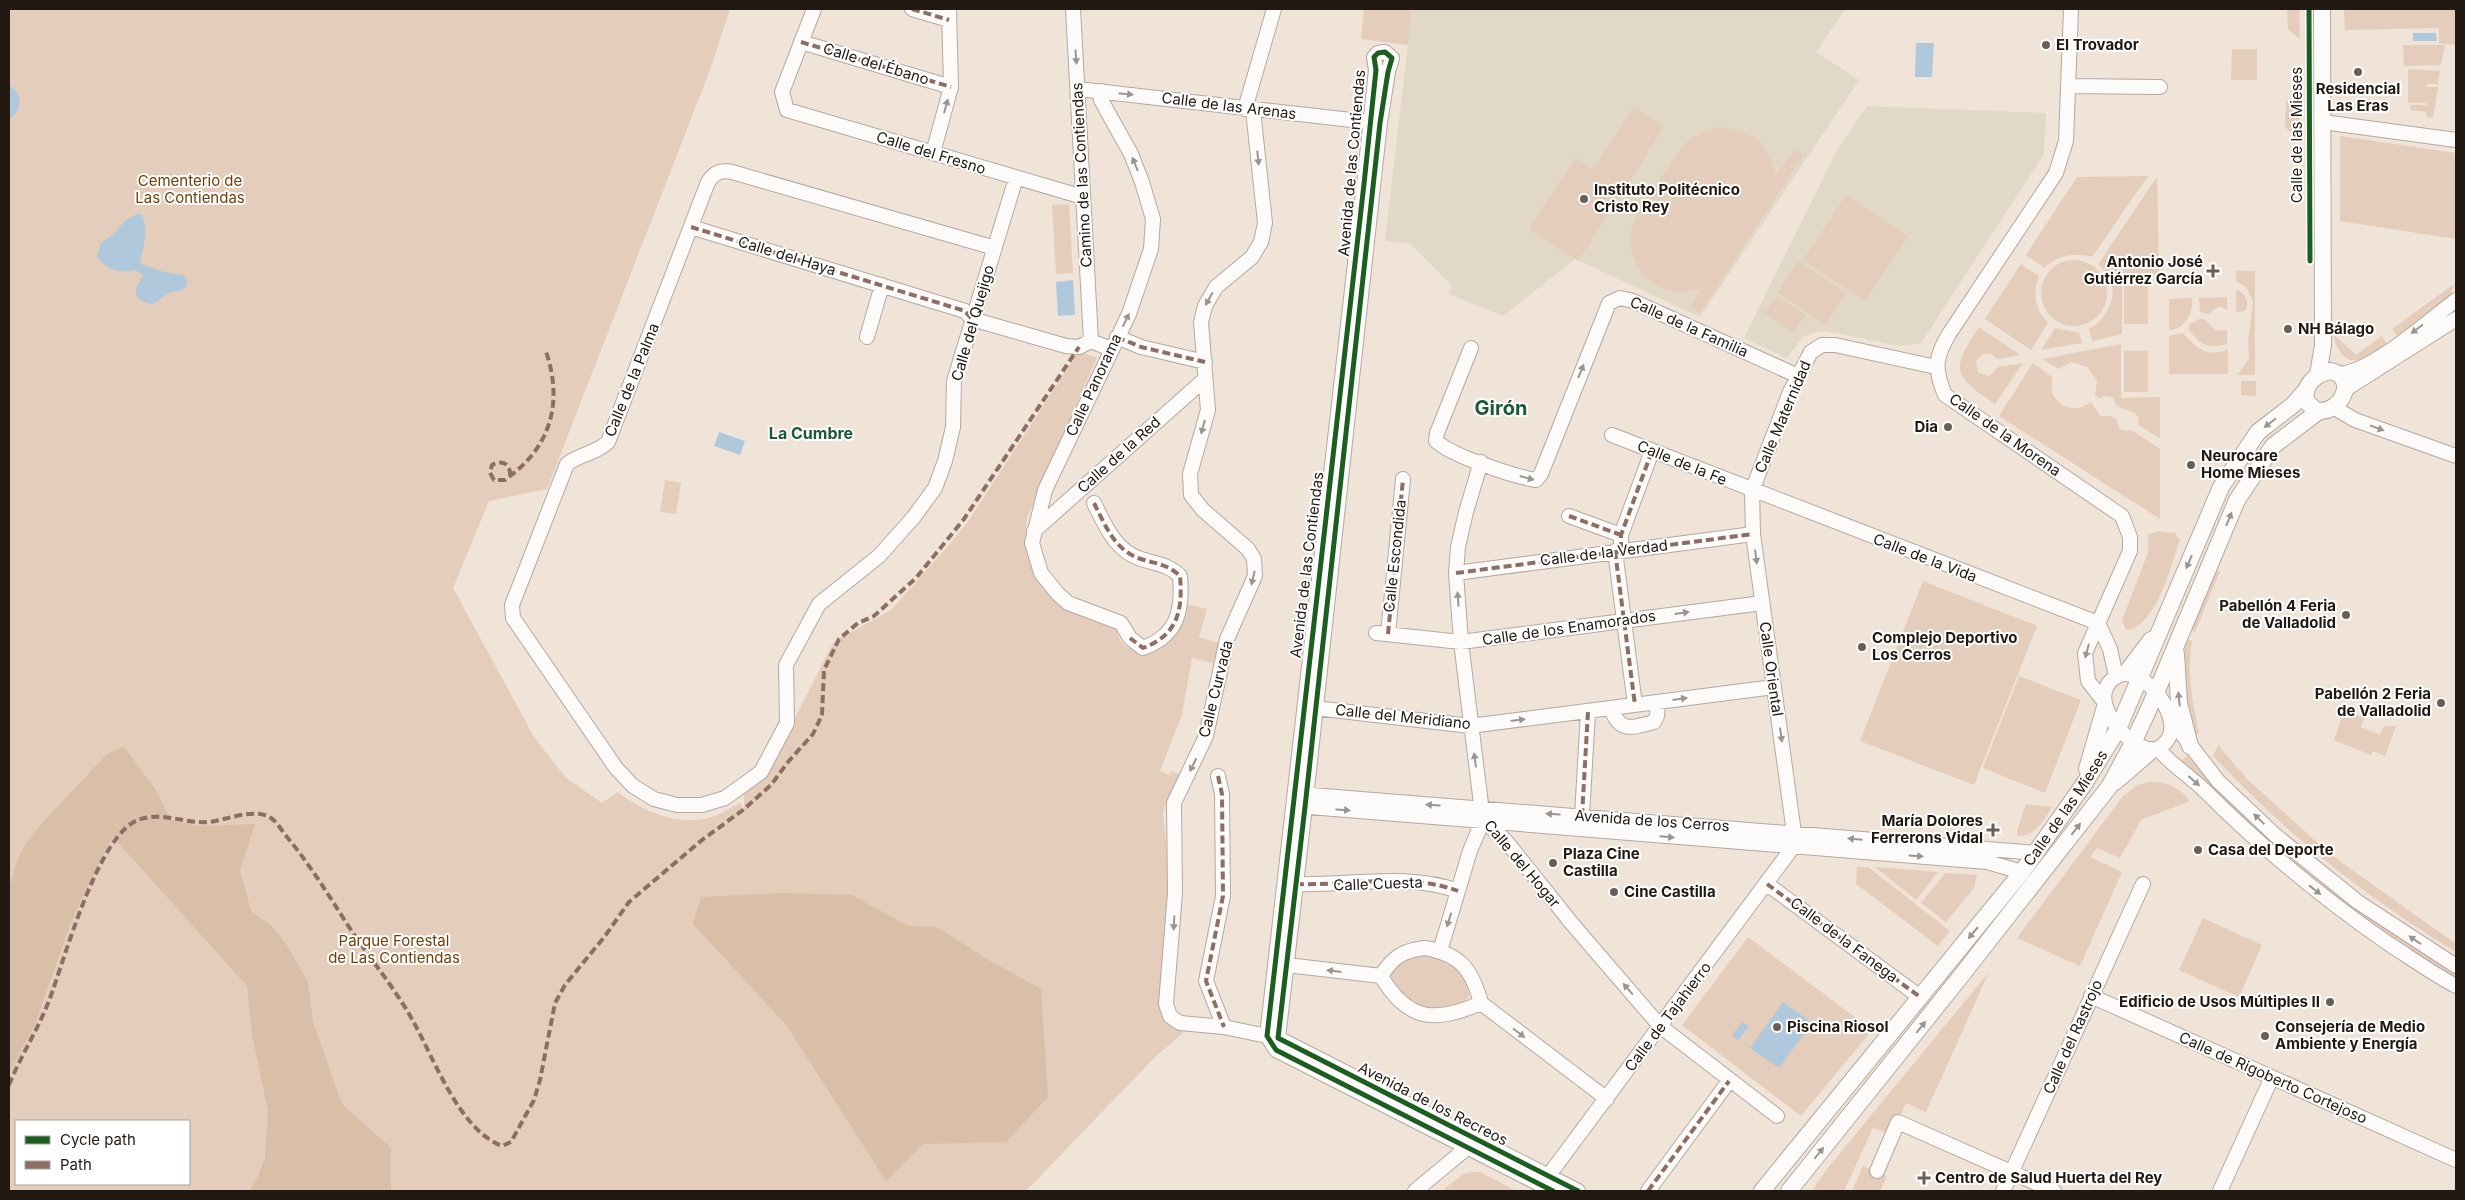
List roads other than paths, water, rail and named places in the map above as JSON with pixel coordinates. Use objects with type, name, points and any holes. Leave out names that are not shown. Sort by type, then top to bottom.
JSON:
[{"type":"main road","name":"Calle de las Mieses","points":[[1788,1191],[1937,1007],[2109,787],[2134,741],[2156,693],[2237,500],[2273,446],[2342,400],[2323,345],[2322,9]]},
{"type":"main road","name":"Calle de las Mieses","points":[[1762,1191],[2022,872],[2084,784],[2118,729],[2128,676],[2161,629],[2221,487],[2235,463],[2258,432],[2293,405],[2306,390],[2334,377]]},
{"type":"main road","points":[[2306,390],[2308,404],[2326,409]]},
{"type":"main road","points":[[2176,647],[2179,703],[2190,746]]},
{"type":"main road","points":[[2084,784],[2104,703]]},
{"type":"main road","points":[[2109,787],[2155,749]]},
{"type":"main road","points":[[1937,1007],[1944,993],[1976,949],[2021,894],[2024,886],[2022,872],[2046,868]]},
{"type":"main road","points":[[1772,1191],[1852,1092],[1857,1074]]},
{"type":"street","points":[[801,42],[814,9]]},
{"type":"street","points":[[912,9],[949,14],[951,87],[933,154]]},
{"type":"street","name":"Camino de las Contiendas","points":[[1073,9],[1091,341]]},
{"type":"street","points":[[1249,109],[1274,9]]},
{"type":"street","points":[[1936,367],[1939,350],[2056,173],[2066,141],[2071,9]]},
{"type":"street","name":"Calle del Ébano","points":[[801,42],[951,87]]},
{"type":"street","name":"Calle del Fresno","points":[[801,42],[782,92],[783,102],[787,110],[1083,197]]},
{"type":"street","points":[[2068,86],[2160,87]]},
{"type":"street","name":"Calle de las Arenas","points":[[1078,89],[1375,123]]},
{"type":"street","name":"Calle Panorama","points":[[1094,503],[1110,537],[1122,548],[1138,559],[1172,568],[1180,576],[1182,598],[1178,619],[1159,642],[1143,648],[1130,638],[1121,623],[1068,603],[1041,573],[1034,556],[1032,543],[1033,532],[1045,490],[1129,314],[1151,249],[1153,220],[1140,175],[1131,154],[1101,100],[1101,91]]},
{"type":"street","name":"Calle Curvada","points":[[1249,109],[1265,224],[1261,242],[1252,256],[1216,287],[1208,297],[1201,322],[1208,410],[1190,474],[1191,494],[1202,510],[1248,549],[1254,559],[1255,576],[1227,639],[1206,736],[1174,803],[1176,893],[1166,1004],[1170,1016],[1180,1023],[1224,1027],[1272,1037]]},
{"type":"street","points":[[2323,122],[2456,140]]},
{"type":"street","name":"Avenida de las Contiendas","points":[[1272,1037],[1300,800],[1315,708],[1375,123]]},
{"type":"street","name":"Avenida de las Contiendas","points":[[1272,1037],[1287,965],[1296,884],[1304,707],[1375,123]]},
{"type":"street","name":"Calle de la Palma","points":[[743,786],[725,798],[702,806],[678,805],[654,799],[633,786],[616,768],[514,618],[512,605],[567,464],[574,458],[603,448],[608,442],[708,182],[714,174],[722,170],[994,248]]},
{"type":"street","name":"Calle del Quejigo","points":[[743,786],[761,772],[787,723],[786,665],[819,604],[879,556],[913,518],[935,488],[945,461],[953,427],[954,381],[1016,178]]},
{"type":"street","name":"Calle del Haya","points":[[691,227],[965,310],[972,320],[1066,346],[1079,347],[1091,341]]},
{"type":"street","points":[[868,337],[882,285]]},
{"type":"street","name":"Calle de la Familia","points":[[1481,462],[1536,480],[1542,474],[1609,303],[1620,298],[1633,301],[1798,376]]},
{"type":"street","points":[[2334,377],[2353,373],[2374,360],[2456,300]]},
{"type":"street","points":[[2334,377],[2456,320]]},
{"type":"street","points":[[1091,341],[1141,347],[1205,362]]},
{"type":"street","name":"Calle Maternidad","points":[[1752,491],[1798,376],[1811,352],[1822,345],[1835,345],[1936,367]]},
{"type":"street","points":[[1471,348],[1437,433],[1436,441],[1442,447],[1481,462]]},
{"type":"street","name":"Calle de la Morena","points":[[1936,367],[1945,394],[2122,516],[2130,536],[2130,551],[2107,607],[2085,653],[2088,681],[2104,703],[2108,715],[2118,729]]},
{"type":"street","name":"Calle de la Red","points":[[1033,532],[1205,379]]},
{"type":"street","points":[[2326,409],[2456,456]]},
{"type":"street","name":"Calle de la Fe","points":[[1612,435],[1752,491]]},
{"type":"street","points":[[1635,705],[1624,621],[1618,551],[1620,535],[1652,451]]},
{"type":"street","name":"Calle del Hogar","points":[[1481,462],[1458,547],[1456,573],[1479,826],[1506,841],[1573,925],[1660,1026],[1729,1082],[1777,1116]]},
{"type":"street","name":"Calle Escondida","points":[[1382,633],[1403,479]]},
{"type":"street","points":[[1045,490],[1050,503],[1063,505]]},
{"type":"street","name":"Calle Oriental","points":[[1752,491],[1753,534],[1794,832],[1793,847]]},
{"type":"street","name":"Calle de la Vida","points":[[1752,491],[2098,623]]},
{"type":"street","points":[[1569,516],[1620,535]]},
{"type":"street","name":"Calle de la Verdad","points":[[1456,573],[1753,534]]},
{"type":"street","name":"Calle de los Enamorados","points":[[1382,633],[1461,642],[1762,603]]},
{"type":"street","name":"Calle de la Morena","points":[[2107,607],[2108,644]]},
{"type":"street","name":"Calle de la Morena","points":[[2098,623],[2114,660],[2128,676]]},
{"type":"street","points":[[2104,703],[2106,687],[2128,676],[2156,693],[2190,746],[2218,781],[2275,835],[2358,902],[2456,966]]},
{"type":"street","name":"Calle del Meridiano","points":[[1315,708],[1470,726],[1774,687]]},
{"type":"street","points":[[1611,708],[1615,722],[1624,727],[1638,726],[1654,722],[1657,716],[1658,702]]},
{"type":"street","points":[[1582,816],[1588,712]]},
{"type":"street","points":[[2155,749],[2166,742],[2170,735],[2172,720]]},
{"type":"street","points":[[2118,729],[2134,741],[2155,749],[2194,780],[2232,818],[2297,876],[2353,919],[2456,986]]},
{"type":"street","points":[[1218,776],[1222,802],[1223,896],[1206,981],[1224,1027]]},
{"type":"street","name":"Avenida de los Cerros","points":[[1300,800],[1464,819],[1479,826],[1582,816],[2036,853]]},
{"type":"street","name":"Avenida de los Cerros","points":[[1300,800],[1479,826],[1514,823],[1992,863],[2022,872]]},
{"type":"street","points":[[1464,819],[1471,828],[1479,826]]},
{"type":"street","points":[[1506,841],[1509,830],[1514,823]]},
{"type":"street","points":[[1440,951],[1479,826]]},
{"type":"street","name":"Calle de Tajahierro","points":[[1547,1184],[1660,1026],[1793,847]]},
{"type":"street","points":[[2008,850],[2022,872]]},
{"type":"street","points":[[1992,863],[2001,873],[2004,881],[2003,895]]},
{"type":"street","name":"Calle Cuesta","points":[[1296,884],[1429,882],[1458,891]]},
{"type":"street","name":"Calle de la Fanega","points":[[1767,884],[1920,997]]},
{"type":"street","name":"Calle del Rastrojo","points":[[2003,1191],[2143,884]]},
{"type":"street","points":[[1381,976],[1388,964],[1405,952],[1425,948],[1440,951],[1464,966],[1474,981],[1480,1003],[1607,1099]]},
{"type":"street","points":[[1287,965],[1381,976],[1397,1000],[1420,1013],[1449,1015],[1480,1003]]},
{"type":"street","name":"Calle de Rigoberto Cortejoso","points":[[2092,996],[2456,1160]]},
{"type":"street","name":"Avenida de los Recreos","points":[[1272,1037],[1276,1050],[1470,1143],[1547,1184],[1578,1191]]},
{"type":"street","points":[[2220,1191],[2272,1077]]},
{"type":"street","points":[[1648,1191],[1729,1082]]},
{"type":"street","points":[[1877,1171],[1898,1122],[2054,1191]]},
{"type":"street","points":[[1415,1191],[1470,1143]]},
{"type":"water","points":[[2413,33],[2436,33],[2437,41],[2413,41]]},
{"type":"water","points":[[1916,43],[1934,43],[1932,77],[1915,77]]},
{"type":"water","points":[[9,85],[14,88],[20,102],[14,116],[9,119]]},
{"type":"water","points":[[137,214],[141,214],[145,225],[145,238],[140,262],[160,271],[182,274],[187,280],[187,286],[183,289],[172,292],[152,303],[142,301],[136,296],[136,288],[143,275],[135,270],[119,271],[108,267],[97,256],[101,243],[113,235],[125,221]]},
{"type":"water","points":[[1073,280],[1075,315],[1058,316],[1056,282]]},
{"type":"water","points":[[719,432],[745,441],[740,455],[714,446]]},
{"type":"water","points":[[1783,1002],[1812,1023],[1779,1068],[1750,1048]]},
{"type":"water","points":[[1742,1022],[1749,1026],[1738,1040],[1732,1035]]},
{"type":"place","name":"El Trovador","points":[[2046,45]]},
{"type":"place","name":"Residencial Las Eras","points":[[2358,72]]},
{"type":"place","name":"Instituto Politécnico Cristo Rey","points":[[1584,199]]},
{"type":"place","name":"Antonio José Gutiérrez García","points":[[2213,271]]},
{"type":"place","name":"NH Bálago","points":[[2288,329]]},
{"type":"place","name":"Dia","points":[[1948,427]]},
{"type":"place","name":"Neurocare Home Mieses","points":[[2191,465]]},
{"type":"place","name":"Pabellón 4 Feria de Valladolid","points":[[2346,615]]},
{"type":"place","name":"Complejo Deportivo Los Cerros","points":[[1862,647]]},
{"type":"place","name":"Pabellón 2 Feria de Valladolid","points":[[2441,703]]},
{"type":"place","name":"María Dolores Ferrerons Vidal","points":[[1993,830]]},
{"type":"place","name":"Casa del Deporte","points":[[2198,850]]},
{"type":"place","name":"Plaza Cine Castilla","points":[[1553,863]]},
{"type":"place","name":"Cine Castilla","points":[[1614,892]]},
{"type":"place","name":"Edificio de Usos Múltiples II","points":[[2330,1002]]},
{"type":"place","name":"Piscina Riosol","points":[[1777,1027]]},
{"type":"place","name":"Consejería de Medio Ambiente y Energía","points":[[2265,1036]]},
{"type":"place","name":"Centro de Salud Huerta del Rey","points":[[1924,1178]]},
{"type":"district","name":"Girón","points":[[1501,408]]},
{"type":"district","name":"La Cumbre","points":[[811,433]]},
{"type":"park label","name":"Cementerio de Las Contiendas","points":[[190,190]]},
{"type":"park label","name":"Parque Forestal de Las Contiendas","points":[[394,950]]}]
